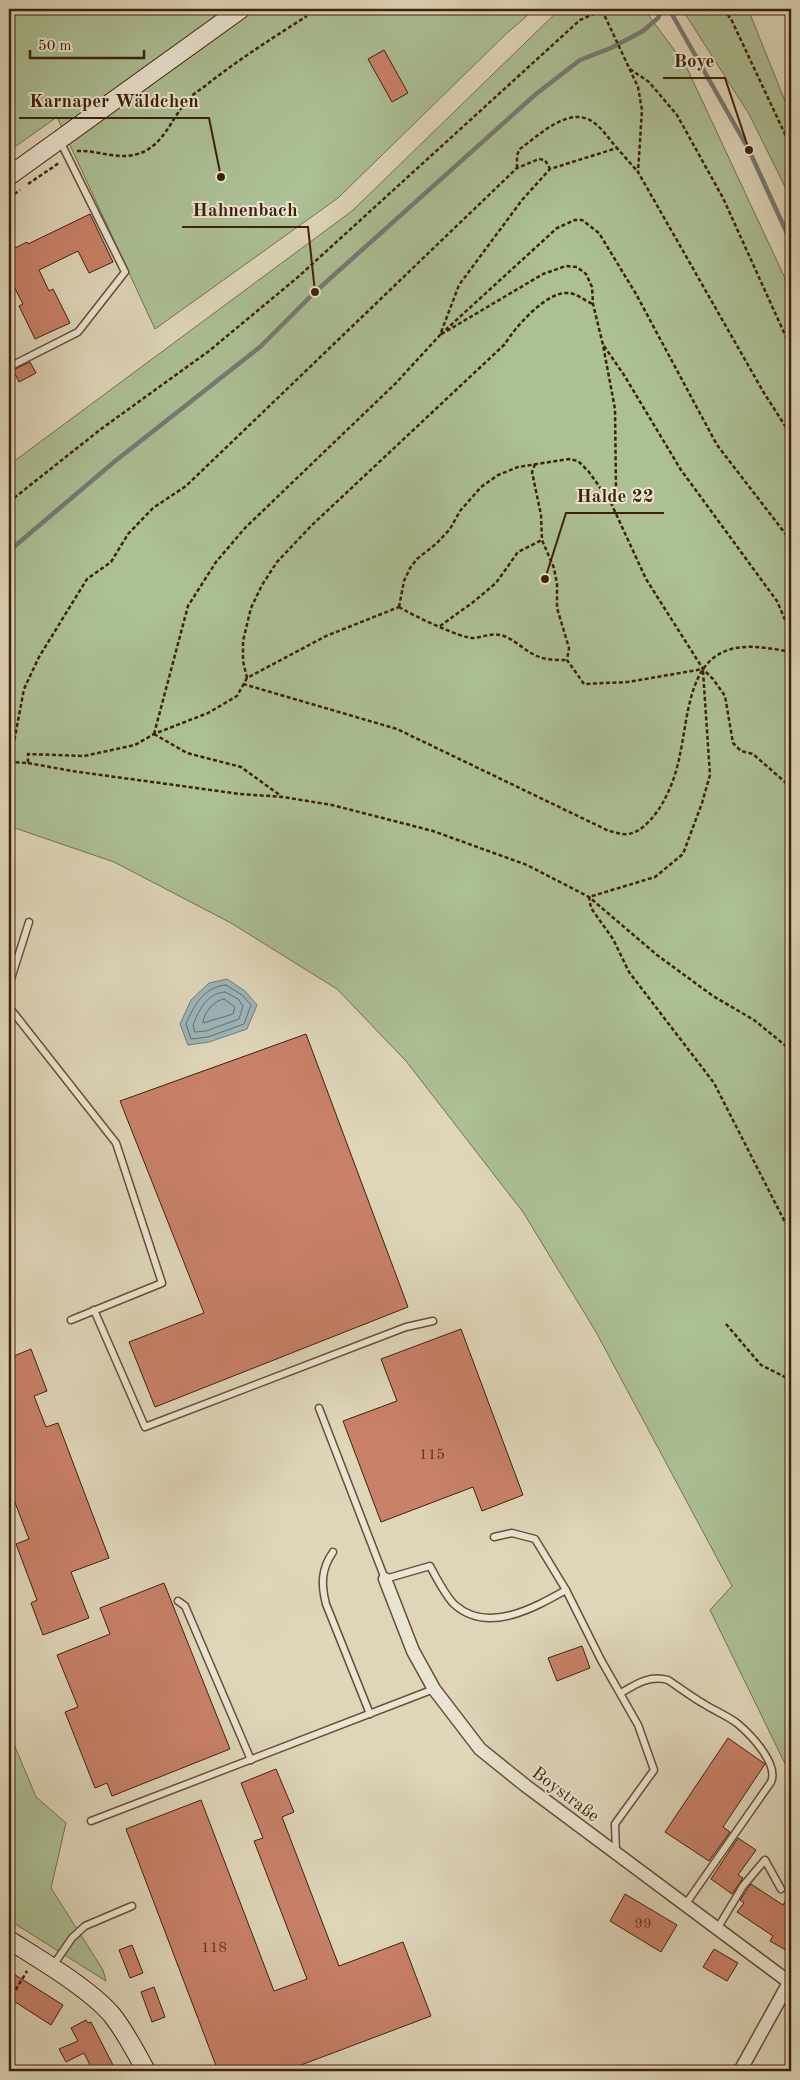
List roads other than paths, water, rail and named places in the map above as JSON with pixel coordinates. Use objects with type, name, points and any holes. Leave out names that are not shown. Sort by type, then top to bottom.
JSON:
[{"type":"main road","points":[[9,176],[241,9]]},
{"type":"main road","points":[[9,1940],[80,1988],[111,2014],[133,2046],[146,2071]]},
{"type":"street","name":"Boystraße","points":[[385,1579],[414,1651],[434,1689],[480,1750],[717,1929],[790,1981],[740,2071]]},
{"type":"lane","points":[[9,367],[78,332],[125,272],[60,140]]},
{"type":"lane","points":[[9,985],[28,922]]},
{"type":"lane","points":[[9,1007],[116,1143],[162,1283],[70,1320]]},
{"type":"lane","points":[[94,1310],[145,1427],[406,1327],[433,1321]]},
{"type":"lane","points":[[319,1408],[385,1579],[430,1566],[453,1604],[469,1615],[492,1619],[531,1610],[566,1590]]},
{"type":"lane","points":[[494,1536],[512,1534],[535,1539],[566,1590],[601,1660],[638,1725],[654,1770],[615,1824],[616,1853]]},
{"type":"lane","points":[[333,1552],[322,1573],[322,1589],[326,1604],[370,1714]]},
{"type":"lane","points":[[178,1601],[185,1606],[251,1760]]},
{"type":"lane","points":[[620,1693],[646,1679],[660,1678],[668,1680],[738,1724],[759,1747],[772,1768],[774,1776],[771,1782],[685,1905]]},
{"type":"lane","points":[[91,1821],[434,1689]]},
{"type":"lane","points":[[717,1929],[743,1886],[765,1860],[781,1890]]},
{"type":"lane","points":[[52,1968],[72,1938],[85,1926],[132,1906]]},
{"type":"water","points":[[227,979],[245,991],[257,1005],[247,1029],[209,1042],[188,1045],[180,1024],[191,1000],[209,983]]},
{"type":"waterway","points":[[9,551],[114,462],[260,347],[315,292],[536,94],[580,60],[611,48],[643,31],[658,18],[662,9]]},
{"type":"waterway","points":[[669,9],[749,150],[791,242]]},
{"type":"place","name":"Boye","points":[[749,150]]},
{"type":"place","name":"Karnaper Wäldchen","points":[[221,177]]},
{"type":"place","name":"Hahnenbach","points":[[315,292]]},
{"type":"place","name":"Halde 22","points":[[545,579]]}]
